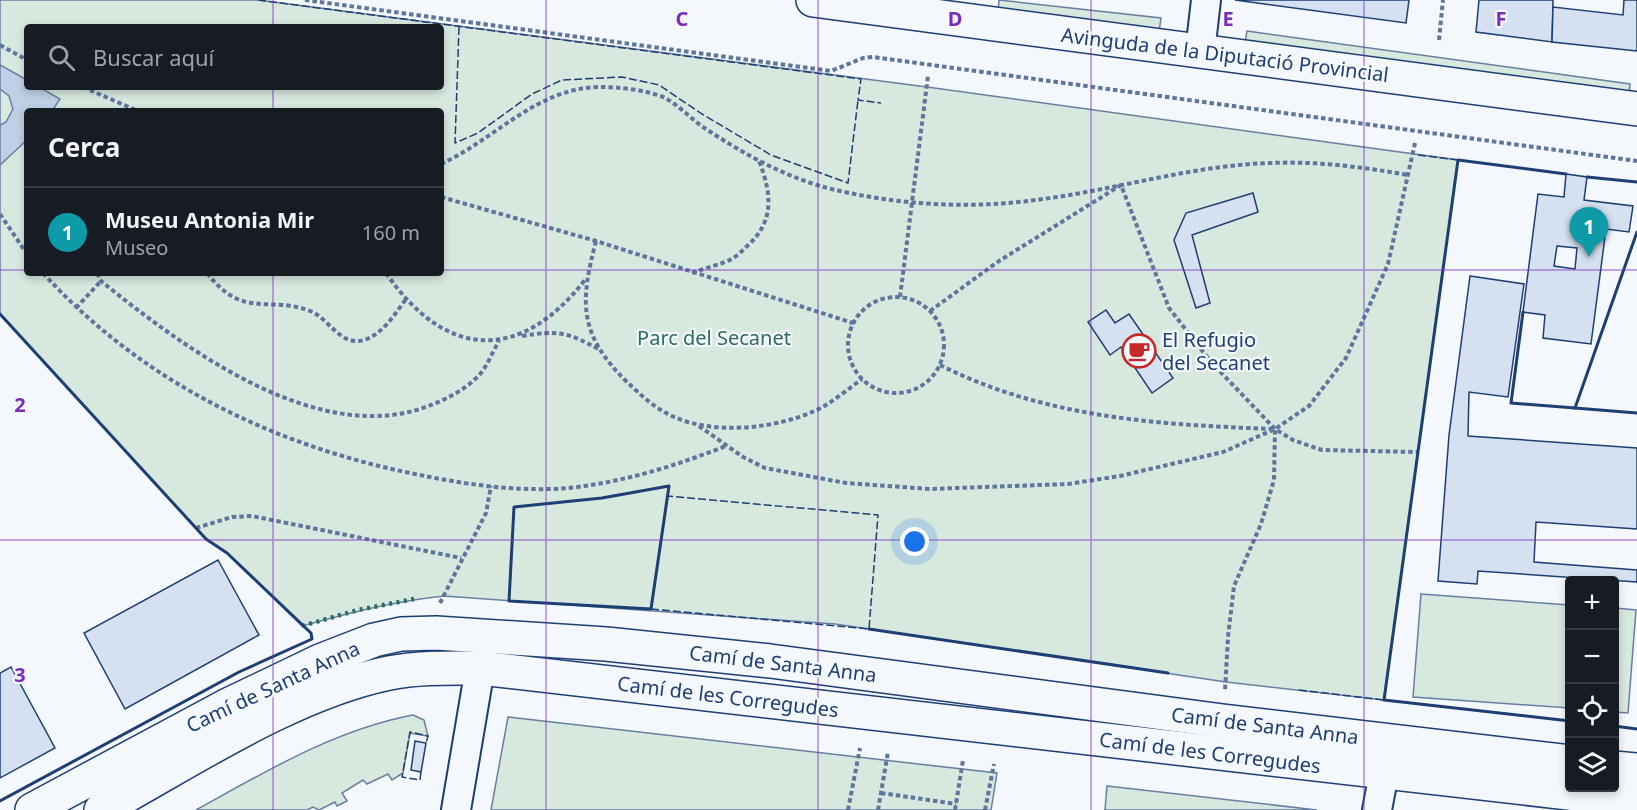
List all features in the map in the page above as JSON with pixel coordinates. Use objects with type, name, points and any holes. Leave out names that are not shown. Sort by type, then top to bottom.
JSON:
[{"type":"street","name":"Avinguda de la Diputació Provincial","points":[[813,0],[940,8],[1200,52],[1637,109]]},
{"type":"street","points":[[1200,52],[1206,0]]},
{"type":"street","name":"Camí de Santa Anna","points":[[32,810],[226,705],[320,661],[374,640],[401,634],[436,633],[606,644],[758,659],[1222,721],[1565,762]]},
{"type":"street","name":"Camí de les Corregudes","points":[[101,810],[292,705],[343,685],[390,673],[430,668],[480,668],[1637,801]]},
{"type":"street","points":[[456,810],[480,668]]},
{"type":"street","points":[[1619,769],[1637,771]]},
{"type":"street","points":[[1377,810],[1384,773]]},
{"type":"path","points":[[305,0],[831,71],[863,58],[873,57],[1637,161]]},
{"type":"path","points":[[1439,40],[1443,0]]},
{"type":"path","points":[[0,45],[24,58]]},
{"type":"path","points":[[900,297],[910,203],[928,76]]},
{"type":"path","points":[[444,162],[476,146],[552,96],[598,87],[636,91],[665,98],[705,128],[758,161],[790,175],[838,191],[910,203],[961,207],[1043,199],[1268,163],[1325,163],[1408,175]]},
{"type":"path","points":[[90,90],[131,108]]},
{"type":"path","points":[[596,241],[586,280],[584,309],[595,341],[618,373],[644,399],[670,415],[699,426],[765,468],[801,476],[930,489],[1014,488],[1068,484],[1120,476],[1223,452],[1275,429],[1309,406],[1346,358],[1388,264],[1415,142]]},
{"type":"path","points":[[692,273],[733,258],[766,224],[770,206],[768,184],[758,161]]},
{"type":"path","points":[[930,311],[999,261],[1121,185]]},
{"type":"path","points":[[1121,185],[1169,308],[1211,362],[1275,429],[1293,440],[1322,450],[1418,452]]},
{"type":"path","points":[[444,198],[596,241],[853,323]]},
{"type":"path","points":[[0,214],[24,250]]},
{"type":"path","points":[[47,276],[76,308],[117,344],[174,381],[228,412],[298,444],[374,466],[447,481],[490,486],[568,488],[628,479],[683,463],[727,445]]},
{"type":"path","points":[[98,276],[101,281],[155,325],[254,384],[302,403],[344,413],[372,417],[408,414],[441,401],[464,388],[481,372],[499,341]]},
{"type":"path","points":[[210,276],[224,291],[239,300],[256,305],[312,311],[338,334],[350,340],[363,341],[378,332],[391,320],[405,299]]},
{"type":"path","points":[[388,276],[405,299],[441,328],[467,338],[499,341],[552,331],[579,338],[603,352]]},
{"type":"path","points":[[518,336],[543,323],[567,304],[586,280]]},
{"type":"path","points":[[76,308],[101,281]]},
{"type":"path","points":[[900,297],[913,300],[930,311],[939,322],[944,336],[944,351],[940,365],[932,378],[920,387],[905,393],[890,393],[875,388],[862,379],[853,367],[849,352],[849,338],[853,323],[872,303],[900,297]]},
{"type":"path","points":[[940,365],[971,381],[1069,410],[1150,423],[1275,429]]},
{"type":"path","points":[[699,426],[728,427],[788,419],[817,410],[862,379]]},
{"type":"path","points":[[1225,692],[1234,586],[1261,524],[1274,480],[1275,429]]},
{"type":"path","points":[[437,607],[486,513],[490,486]]},
{"type":"path","points":[[196,528],[232,517],[252,516],[461,558]]},
{"type":"path","points":[[848,810],[860,748]]},
{"type":"path","points":[[878,810],[888,752]]},
{"type":"path","points":[[955,810],[963,760]]},
{"type":"path","points":[[986,810],[994,764]]},
{"type":"path","points":[[881,793],[956,804]]},
{"type":"green space","name":"Parc del Secanet","points":[[0,0],[258,0],[443,24],[24,24],[24,90],[444,90],[444,24],[927,87],[1458,160],[1384,700],[1226,682],[835,624],[444,596],[390,604],[302,626],[227,553],[206,539],[0,314]]},
{"type":"green space","points":[[999,0],[1161,18],[1159,32],[998,12]]},
{"type":"green space","points":[[1247,31],[1630,84],[1629,96],[1245,43]]},
{"type":"green space","points":[[1421,594],[1565,605],[1565,708],[1413,697]]},
{"type":"green space","points":[[1619,608],[1636,610],[1628,713],[1619,712]]},
{"type":"green space","points":[[413,715],[424,720],[428,736],[410,733],[403,773],[392,780],[388,774],[367,784],[363,780],[342,793],[347,801],[337,806],[335,802],[319,810],[313,807],[307,810],[196,810],[274,767],[328,742],[355,731]]},
{"type":"green space","points":[[508,717],[997,773],[991,810],[491,810]]},
{"type":"green space","points":[[1107,786],[1317,810],[1105,810]]},
{"type":"water","points":[[0,65],[24,78],[24,90],[44,90],[60,99],[54,108],[24,108],[24,143],[0,165],[0,125],[6,122],[13,109],[9,96],[0,89]]},
{"type":"building","points":[[1235,0],[1409,0],[1406,23]]},
{"type":"building","points":[[1479,0],[1553,0],[1552,42],[1476,32]]},
{"type":"building","points":[[1624,0],[1637,0],[1637,51],[1552,42],[1553,7],[1623,15]]},
{"type":"building","points":[[1566,174],[1587,177],[1584,200],[1633,206],[1629,232],[1606,229],[1591,344],[1543,338],[1545,315],[1523,312],[1538,194],[1564,197]],"holes":[[[1557,246],[1577,248],[1575,269],[1554,266]]]},
{"type":"building","points":[[1253,193],[1258,212],[1192,235],[1210,303],[1196,308],[1174,240],[1186,213]]},
{"type":"building","points":[[1470,276],[1524,284],[1508,397],[1469,392],[1468,436],[1637,448],[1637,529],[1536,522],[1534,562],[1637,570],[1637,582],[1619,581],[1619,576],[1565,577],[1478,571],[1477,584],[1438,581],[1449,435]]},
{"type":"building","name":"El Refugio del Secanet","points":[[1106,310],[1115,323],[1129,314],[1173,378],[1152,393],[1121,347],[1110,355],[1088,322]]},
{"type":"building","points":[[218,560],[259,635],[125,709],[84,633]]},
{"type":"building","points":[[11,667],[55,748],[0,778],[0,673]]},
{"type":"building","points":[[415,741],[426,743],[421,772],[411,770]]},
{"type":"hedge","points":[[302,626],[358,610],[414,599]]},
{"type":"fence","points":[[258,0],[441,24]]},
{"type":"fence","points":[[444,24],[861,79],[858,100],[881,103]]},
{"type":"fence","points":[[459,27],[455,143],[478,133],[532,94],[562,80],[622,77],[659,85],[702,114],[771,155],[848,183],[858,100]]},
{"type":"fence","points":[[1418,155],[1458,160]]},
{"type":"fence","points":[[651,609],[869,629],[878,515],[668,496]]},
{"type":"fence","points":[[1299,690],[1384,700]]},
{"type":"fence","points":[[421,772],[420,780],[402,777],[410,732],[428,736],[426,743]]},
{"type":"wall","points":[[1565,720],[1384,700],[1458,160],[1566,174]]},
{"type":"wall","points":[[1587,177],[1637,182]]},
{"type":"wall","points":[[1637,232],[1575,408],[1637,413]]},
{"type":"wall","points":[[1523,312],[1511,403],[1575,408]]},
{"type":"wall","points":[[0,314],[206,539],[227,553],[311,633],[312,639],[239,672],[0,801]]},
{"type":"wall","points":[[669,486],[651,609],[509,601],[514,507],[602,498],[669,486]]},
{"type":"wall","points":[[869,629],[1168,673]]},
{"type":"wall","points":[[1619,727],[1637,729]]},
{"type":"place","name":"Museu Antonia Mir","points":[[1589,257]]},
{"type":"place","name":"El Refugio del Secanet","points":[[1139,351]]}]
